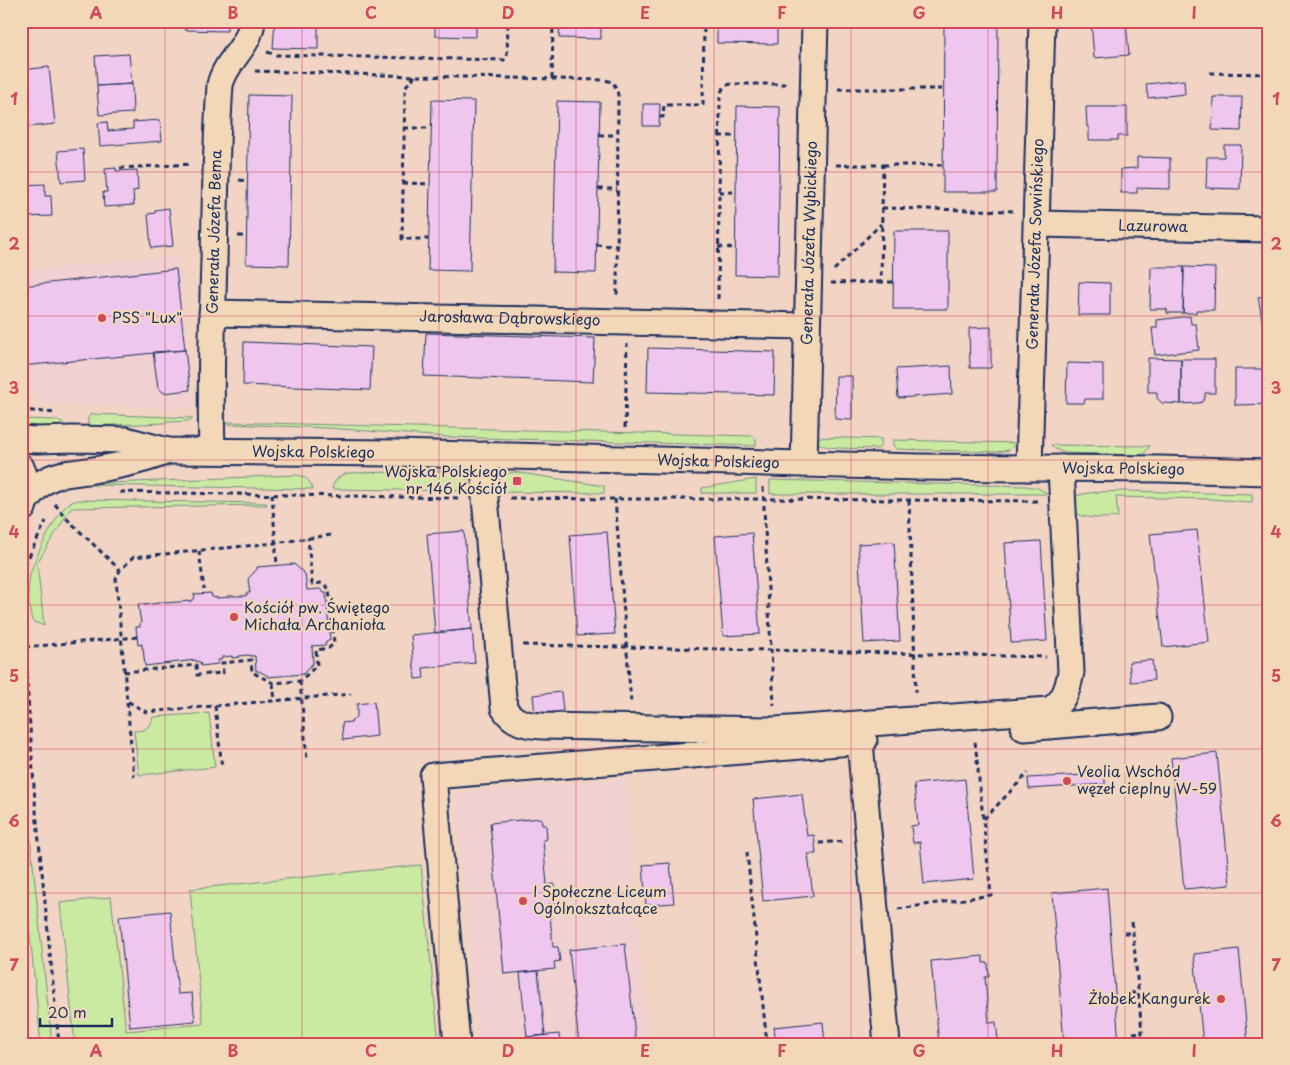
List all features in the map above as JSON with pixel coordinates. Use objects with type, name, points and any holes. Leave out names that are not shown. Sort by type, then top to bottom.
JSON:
[{"type":"street","name":"Generała Józefa Bema","points":[[212,451],[212,313],[220,85],[223,74],[241,66],[252,21]]},
{"type":"street","name":"Generała Józefa Wybickiego","points":[[804,464],[815,21]]},
{"type":"street","name":"Generała Józefa Sowińskiego","points":[[1029,468],[1029,217],[1042,21]]},
{"type":"street","name":"Lazurowa","points":[[1029,217],[1269,229]]},
{"type":"street","name":"Jarosława Dąbrowskiego","points":[[212,313],[806,326]]},
{"type":"street","name":"Wojska Polskiego","points":[[21,439],[126,440],[168,451],[485,455],[918,467],[1269,472]]},
{"type":"street","name":"Wojska Polskiego","points":[[23,507],[34,491],[50,478],[67,473],[127,465],[150,459],[168,451]]},
{"type":"street","points":[[485,455],[485,498],[504,708],[508,716],[523,724],[533,726],[776,730],[1049,710],[1061,701],[1071,672],[1061,468]]},
{"type":"street","points":[[21,466],[25,476],[27,492],[23,507]]},
{"type":"street","points":[[457,1044],[433,776],[1158,717]]},
{"type":"street","points":[[860,742],[887,1044]]},
{"type":"path","points":[[262,48],[266,52],[276,55],[499,61],[506,59],[507,56],[508,21]]},
{"type":"path","points":[[552,79],[553,21]]},
{"type":"path","points":[[660,117],[664,117],[664,105],[703,105],[704,21]]},
{"type":"path","points":[[241,66],[415,76],[605,80],[613,82],[617,90],[617,303]]},
{"type":"path","points":[[1210,73],[1269,74]]},
{"type":"path","points":[[415,76],[406,86],[405,93],[402,239],[428,239]]},
{"type":"path","points":[[718,303],[721,92],[728,85],[737,83],[786,84],[795,86]]},
{"type":"path","points":[[833,90],[841,88],[944,89]]},
{"type":"path","points":[[404,128],[431,128]]},
{"type":"path","points":[[599,135],[617,135]]},
{"type":"path","points":[[720,136],[737,136]]},
{"type":"path","points":[[835,164],[944,166]]},
{"type":"path","points":[[880,282],[883,165]]},
{"type":"path","points":[[403,183],[430,184]]},
{"type":"path","points":[[598,189],[617,189]]},
{"type":"path","points":[[719,192],[736,192]]},
{"type":"path","points":[[882,208],[1029,217]]},
{"type":"path","points":[[828,276],[882,224]]},
{"type":"path","points":[[596,245],[617,246]]},
{"type":"path","points":[[718,247],[736,248]]},
{"type":"path","points":[[831,283],[893,282]]},
{"type":"path","points":[[625,428],[627,338]]},
{"type":"path","points":[[113,492],[485,498],[1052,502],[1063,495]]},
{"type":"path","points":[[272,494],[277,565]]},
{"type":"path","points":[[615,499],[632,728]]},
{"type":"path","points":[[763,499],[776,730]]},
{"type":"path","points":[[909,500],[916,692]]},
{"type":"path","points":[[55,504],[120,570]]},
{"type":"path","points":[[21,572],[48,515]]},
{"type":"path","points":[[134,777],[116,579],[120,570],[134,557],[275,543],[331,535]]},
{"type":"path","points":[[124,672],[196,665],[197,675],[223,673],[222,663],[251,660],[252,672],[273,683],[300,681],[318,665],[316,650],[329,648],[334,642],[329,589],[323,583],[312,584],[308,538]]},
{"type":"path","points":[[199,551],[204,589]]},
{"type":"path","points":[[21,594],[34,801],[59,1044]]},
{"type":"path","points":[[25,647],[137,637]]},
{"type":"path","points":[[498,644],[1046,657]]},
{"type":"path","points":[[300,681],[307,760]]},
{"type":"path","points":[[273,683],[275,701]]},
{"type":"path","points":[[127,702],[146,712],[351,694]]},
{"type":"path","points":[[215,706],[222,768]]},
{"type":"path","points":[[895,909],[991,895],[975,732]]},
{"type":"path","points":[[983,819],[1028,773]]},
{"type":"path","points":[[746,852],[767,1044]]},
{"type":"path","points":[[1132,922],[1143,1044]]},
{"type":"path","points":[[1124,933],[1132,933]]},
{"type":"path","points":[[1130,993],[1138,993]]},
{"type":"path","points":[[1133,1033],[1142,1032]]},
{"type":"shaded area","points":[[179,256],[192,409],[45,404],[21,386],[21,270]]},
{"type":"shaded area","points":[[625,779],[648,1044],[478,1044],[457,793]]},
{"type":"green space","points":[[91,414],[193,418],[188,421],[166,421],[165,423],[88,426],[88,418]]},
{"type":"green space","points":[[21,419],[58,420],[65,427],[38,428],[21,426]]},
{"type":"green space","points":[[225,422],[753,436],[756,439],[756,446],[446,437],[328,428],[229,424]]},
{"type":"green space","points":[[815,437],[881,439],[881,445],[878,449],[831,447],[820,444]]},
{"type":"green space","points":[[893,440],[1016,443],[1009,450],[998,452],[896,449],[893,445]]},
{"type":"green space","points":[[1051,445],[1150,446],[1143,455],[1064,453]]},
{"type":"green space","points":[[445,471],[463,476],[472,486],[473,491],[332,489],[338,478],[348,473]]},
{"type":"green space","points":[[514,472],[604,486],[604,493],[496,492],[501,479],[506,474]]},
{"type":"green space","points":[[296,475],[307,479],[313,489],[89,485],[89,484]]},
{"type":"green space","points":[[756,479],[756,493],[702,493],[702,488]]},
{"type":"green space","points":[[770,480],[1025,486],[1038,488],[1049,494],[770,494]]},
{"type":"green space","points":[[1097,492],[1252,494],[1252,502],[1116,497],[1118,517],[1106,518],[1085,517],[1079,515],[1071,507],[1070,498],[1076,496]]},
{"type":"green space","points":[[80,500],[266,503],[267,505],[71,508],[37,563],[44,626],[32,621],[29,586],[32,568],[51,528],[62,511],[68,505]]},
{"type":"green space","points":[[209,713],[215,767],[139,775],[134,731],[144,730],[151,724],[153,717]]},
{"type":"green space","points":[[29,827],[52,1044],[41,1044],[21,845],[23,835]]},
{"type":"green space","points":[[421,865],[439,1044],[75,1044],[60,903],[111,897],[126,1031],[203,1024],[190,889]]},
{"type":"building","points":[[185,21],[227,21],[227,31],[185,30]]},
{"type":"building","points":[[275,21],[318,21],[318,49],[273,48]]},
{"type":"building","points":[[435,21],[476,21],[476,37],[435,36]]},
{"type":"building","points":[[560,21],[601,21],[601,39],[559,38]]},
{"type":"building","points":[[717,21],[777,21],[777,44],[717,43]]},
{"type":"building","points":[[944,21],[998,21],[997,192],[943,192]]},
{"type":"building","points":[[1091,21],[1126,21],[1129,55],[1094,58]]},
{"type":"building","points":[[1254,21],[1269,21],[1269,29],[1254,30]]},
{"type":"building","points":[[129,54],[132,84],[97,86],[95,56]]},
{"type":"building","points":[[49,67],[55,124],[21,128],[21,70]]},
{"type":"building","points":[[1184,80],[1185,94],[1148,98],[1146,84]]},
{"type":"building","points":[[132,84],[133,113],[99,115],[97,86]]},
{"type":"building","points":[[249,95],[292,96],[289,265],[246,264]]},
{"type":"building","points":[[1213,97],[1242,97],[1241,131],[1212,130]]},
{"type":"building","points":[[432,100],[474,101],[470,271],[428,270]]},
{"type":"building","points":[[557,101],[600,102],[596,273],[553,272]]},
{"type":"building","points":[[643,104],[660,104],[659,126],[643,126]]},
{"type":"building","points":[[737,106],[780,107],[778,276],[735,275]]},
{"type":"building","points":[[1086,107],[1127,107],[1127,136],[1118,136],[1118,140],[1089,140]]},
{"type":"building","points":[[160,120],[162,141],[100,146],[98,123],[107,122],[108,131],[133,129],[133,122]]},
{"type":"building","points":[[1224,145],[1241,145],[1240,189],[1206,188],[1207,157],[1224,157]]},
{"type":"building","points":[[83,149],[85,180],[61,182],[58,151]]},
{"type":"building","points":[[1137,157],[1170,158],[1170,189],[1137,188],[1137,193],[1121,193],[1121,169],[1137,168]]},
{"type":"building","points":[[1267,158],[1269,158],[1269,189],[1266,189]]},
{"type":"building","points":[[116,168],[116,171],[137,170],[138,190],[133,191],[134,205],[104,207],[103,192],[107,192],[105,169]]},
{"type":"building","points":[[45,184],[45,196],[51,196],[52,216],[21,217],[21,185]]},
{"type":"building","points":[[169,208],[173,246],[151,248],[148,214],[155,213],[155,210]]},
{"type":"building","points":[[894,231],[948,231],[948,309],[893,309]]},
{"type":"building","points":[[1151,267],[1184,267],[1183,313],[1167,313],[1167,309],[1150,309]]},
{"type":"building","points":[[1184,267],[1215,268],[1214,310],[1196,310],[1196,313],[1183,313]]},
{"type":"building","name":"PSS \"Lux\"","points":[[176,269],[185,350],[21,366],[21,286]]},
{"type":"building","points":[[1079,282],[1110,283],[1110,315],[1078,315]]},
{"type":"building","points":[[1269,296],[1269,336],[1265,336],[1258,297]]},
{"type":"building","points":[[1190,316],[1191,324],[1196,324],[1199,350],[1155,355],[1152,328],[1157,328],[1157,320]]},
{"type":"building","points":[[991,327],[991,368],[970,368],[969,328]]},
{"type":"building","points":[[426,333],[595,338],[593,382],[424,376]]},
{"type":"building","points":[[244,342],[372,347],[370,390],[243,385]]},
{"type":"building","points":[[648,348],[775,352],[774,395],[647,392]]},
{"type":"building","points":[[185,350],[190,390],[164,393],[158,388],[153,352]]},
{"type":"building","points":[[1148,358],[1181,359],[1181,404],[1162,403],[1157,398],[1157,392],[1148,392]]},
{"type":"building","points":[[1181,359],[1215,359],[1215,393],[1205,393],[1205,398],[1202,402],[1181,404]]},
{"type":"building","points":[[1067,363],[1103,364],[1103,399],[1085,399],[1084,403],[1066,403]]},
{"type":"building","points":[[951,366],[952,394],[898,398],[896,369]]},
{"type":"building","points":[[1235,369],[1269,369],[1269,404],[1235,405]]},
{"type":"building","points":[[836,376],[852,376],[852,420],[835,419]]},
{"type":"building","points":[[1197,530],[1209,642],[1163,647],[1150,534]]},
{"type":"building","points":[[464,531],[472,629],[435,633],[427,534]]},
{"type":"building","points":[[607,532],[615,634],[577,636],[570,535]]},
{"type":"building","points":[[752,533],[760,634],[723,636],[715,536]]},
{"type":"building","points":[[1041,541],[1047,641],[1011,643],[1005,543]]},
{"type":"building","points":[[894,542],[900,641],[864,643],[858,544]]},
{"type":"building","name":"Kościół pw. Świętego Michała Archanioła","points":[[294,564],[305,574],[307,590],[320,589],[326,593],[330,640],[325,643],[326,645],[312,646],[313,663],[304,674],[268,677],[256,671],[255,656],[248,655],[232,658],[232,656],[222,657],[221,660],[218,660],[218,664],[201,666],[200,662],[196,660],[145,666],[142,644],[138,645],[136,627],[140,627],[141,623],[138,604],[191,601],[195,598],[194,594],[211,593],[212,597],[218,598],[244,596],[247,595],[246,593],[250,593],[248,579],[257,567]]},
{"type":"building","points":[[472,629],[475,663],[423,668],[424,678],[415,679],[411,635]]},
{"type":"building","points":[[1152,660],[1154,680],[1131,682],[1129,662]]},
{"type":"building","points":[[561,692],[563,711],[535,714],[533,695]]},
{"type":"building","points":[[374,702],[377,736],[343,740],[342,723],[351,722],[357,716],[357,704]]},
{"type":"building","points":[[1217,753],[1230,885],[1184,889],[1171,758]]},
{"type":"building","name":"Veolia Wschód węzeł cieplny W-59","points":[[1105,774],[1105,784],[1029,789],[1028,778]]},
{"type":"building","points":[[965,779],[974,879],[924,884],[920,842],[913,843],[911,826],[918,825],[914,784]]},
{"type":"building","points":[[802,794],[807,836],[814,835],[816,854],[808,854],[813,896],[763,901],[753,799]]},
{"type":"building","points":[[541,818],[542,825],[546,825],[547,839],[543,840],[547,885],[554,884],[556,903],[549,904],[553,947],[558,947],[560,961],[554,962],[555,969],[504,974],[490,823]]},
{"type":"building","points":[[670,863],[674,903],[646,905],[643,865]]},
{"type":"building","points":[[1107,888],[1119,1044],[1064,1044],[1052,893]]},
{"type":"building","points":[[170,911],[178,994],[192,993],[195,1021],[130,1027],[119,916]]},
{"type":"building","points":[[625,944],[636,1044],[579,1044],[569,950]]},
{"type":"building","name":"Żłobek Kangurek","points":[[1239,949],[1248,1044],[1203,1044],[1194,954]]},
{"type":"building","points":[[983,956],[983,963],[988,963],[989,977],[985,977],[989,1023],[996,1022],[998,1040],[991,1041],[991,1044],[939,1044],[931,961]]},
{"type":"building","points":[[538,971],[545,1035],[527,1037],[520,973]]},
{"type":"building","points":[[823,1022],[825,1044],[776,1044],[774,1027]]},
{"type":"building","points":[[559,1034],[560,1042],[563,1041],[563,1044],[511,1044],[511,1039]]},
{"type":"place","name":"PSS \"Lux\"","points":[[102,318]]},
{"type":"place","name":"Wojska Polskiego nr 146 Kościół","points":[[517,481]]},
{"type":"place","name":"Kościół pw. Świętego Michała Archanioła","points":[[234,617]]},
{"type":"place","name":"Veolia Wschód węzeł cieplny W-59","points":[[1067,781]]},
{"type":"place","name":"I Społeczne Liceum Ogólnokształcące","points":[[523,901]]},
{"type":"place","name":"Żłobek Kangurek","points":[[1221,999]]}]
